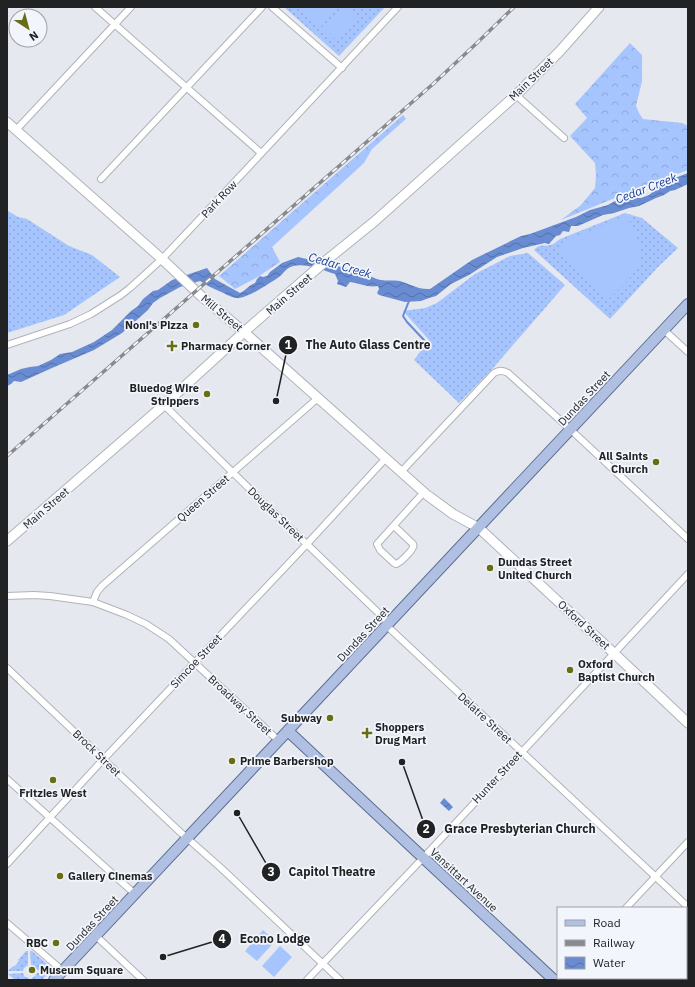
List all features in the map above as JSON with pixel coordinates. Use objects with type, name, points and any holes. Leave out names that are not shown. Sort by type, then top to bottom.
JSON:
[{"type":"main road","name":"Main Street","points":[[7,541],[516,95],[560,51],[599,7]]},
{"type":"main road","name":"Mill Street","points":[[7,122],[162,258],[200,295],[244,332],[424,492],[451,513],[479,528]]},
{"type":"main road","name":"Dundas Street","points":[[54,980],[279,742],[688,304]]},
{"type":"main road","name":"Oxford Street","points":[[479,528],[688,723]]},
{"type":"main road","name":"Vansittart Avenue","points":[[288,731],[554,980]]},
{"type":"street","points":[[95,7],[261,153]]},
{"type":"street","points":[[16,130],[131,7]]},
{"type":"street","points":[[101,179],[262,7]]},
{"type":"street","points":[[272,7],[342,68]]},
{"type":"street","name":"Park Row","points":[[7,345],[70,324],[92,314],[121,296],[162,258],[228,190],[398,7]]},
{"type":"street","points":[[516,95],[564,138]]},
{"type":"street","points":[[664,330],[688,352]]},
{"type":"street","points":[[401,472],[494,373],[502,370],[508,373],[571,430],[688,539]]},
{"type":"street","name":"Queen Street","points":[[93,602],[97,592],[102,586],[318,398]]},
{"type":"street","name":"Douglas Street","points":[[164,405],[388,624]]},
{"type":"street","name":"Simcoe Street","points":[[7,864],[103,759],[307,544],[386,458]]},
{"type":"street","points":[[394,526],[413,544],[412,549],[400,563],[396,564],[380,550],[377,546],[378,543],[424,492]]},
{"type":"street","name":"Hunter Street","points":[[307,980],[688,574]]},
{"type":"street","name":"Broadway Street","points":[[7,596],[50,596],[93,602],[136,619],[154,628],[169,639],[279,742]]},
{"type":"street","name":"Delatre Street","points":[[388,624],[521,752],[688,907]]},
{"type":"street","name":"Brock Street","points":[[7,669],[340,980]]},
{"type":"street","points":[[7,779],[135,894]]},
{"type":"street","points":[[627,907],[688,842]]},
{"type":"street","points":[[7,923],[63,971]]},
{"type":"street","points":[[96,936],[143,980]]},
{"type":"green space","points":[[284,7],[385,7],[339,56]]},
{"type":"green space","points":[[298,7],[338,7],[321,27]]},
{"type":"green space","points":[[342,7],[348,7],[357,15],[336,40],[323,29]]},
{"type":"green space","points":[[630,43],[642,55],[642,81],[636,106],[639,113],[643,119],[682,123],[688,126],[688,170],[561,220],[581,205],[595,188],[595,163],[570,136],[587,118],[575,104]]},
{"type":"green space","points":[[403,115],[406,119],[372,149],[364,163],[272,247],[280,262],[256,278],[235,289],[219,276]]},
{"type":"green space","points":[[8,211],[18,217],[27,219],[69,246],[92,255],[120,277],[64,315],[7,333]]},
{"type":"green space","points":[[625,213],[642,218],[678,248],[658,267],[610,319],[534,250],[540,246],[551,245],[560,239]]},
{"type":"green space","points":[[627,215],[639,245],[639,263],[634,273],[609,299],[565,258],[564,253],[560,249],[561,243]]},
{"type":"green space","points":[[528,253],[565,285],[493,368],[459,403],[414,360],[429,340],[403,311],[425,308],[437,303],[475,274],[510,256]]},
{"type":"green space","points":[[263,930],[275,941],[257,961],[245,951]]},
{"type":"green space","points":[[280,946],[292,957],[274,977],[262,966]]},
{"type":"green space","points":[[26,951],[28,951],[28,965],[23,971],[8,971],[13,966],[14,967]]},
{"type":"green space","points":[[30,951],[32,951],[47,964],[46,966],[49,967],[49,969],[37,970],[31,965]]},
{"type":"green space","points":[[49,972],[42,980],[32,980],[37,973]]},
{"type":"green space","points":[[23,973],[25,977],[29,978],[29,980],[15,980],[8,974]]},
{"type":"water","name":"Cedar Creek","points":[[688,173],[688,184],[639,206],[603,215],[578,226],[571,226],[569,232],[563,231],[549,244],[545,243],[523,248],[497,257],[469,275],[451,284],[436,296],[421,301],[405,302],[379,295],[377,293],[379,289],[378,286],[367,286],[350,282],[346,287],[337,284],[338,281],[335,274],[304,265],[293,266],[287,269],[279,277],[264,287],[240,298],[229,296],[200,281],[180,287],[153,303],[148,310],[122,333],[94,350],[21,382],[14,381],[7,386],[7,375],[21,369],[38,366],[60,354],[72,352],[94,342],[112,330],[153,291],[158,290],[172,280],[207,268],[215,279],[240,293],[255,283],[260,276],[267,276],[282,263],[298,257],[363,272],[378,279],[400,281],[418,288],[430,289],[472,260],[521,236],[576,217],[615,201],[625,198],[641,198],[649,195],[667,181]]},
{"type":"water","points":[[444,798],[453,807],[449,811],[440,803]]},
{"type":"waterway","points":[[409,301],[403,316],[424,340]]},
{"type":"railway","points":[[7,456],[433,84],[514,7]]},
{"type":"place","name":"Noni's Pizza","points":[[196,325]]},
{"type":"place","name":"Pharmacy Corner","points":[[172,346]]},
{"type":"place","name":"Bluedog Wire Strippers","points":[[207,394]]},
{"type":"place","name":"The Auto Glass Centre","points":[[276,401]]},
{"type":"place","name":"All Saints Church","points":[[656,462]]},
{"type":"place","name":"Dundas Street United Church","points":[[490,568]]},
{"type":"place","name":"Oxford Baptist Church","points":[[570,670]]},
{"type":"place","name":"Subway","points":[[330,718]]},
{"type":"place","name":"Shoppers Drug Mart","points":[[367,733]]},
{"type":"place","name":"Prime Barbershop","points":[[232,761]]},
{"type":"place","name":"Grace Presbyterian Church","points":[[402,762]]},
{"type":"place","name":"Fritzies West","points":[[53,780]]},
{"type":"place","name":"Capitol Theatre","points":[[237,813]]},
{"type":"place","name":"Gallery Cinemas","points":[[60,876]]},
{"type":"place","name":"RBC","points":[[56,943]]},
{"type":"place","name":"Econo Lodge","points":[[163,957]]},
{"type":"place","name":"Museum Square","points":[[32,970]]}]
